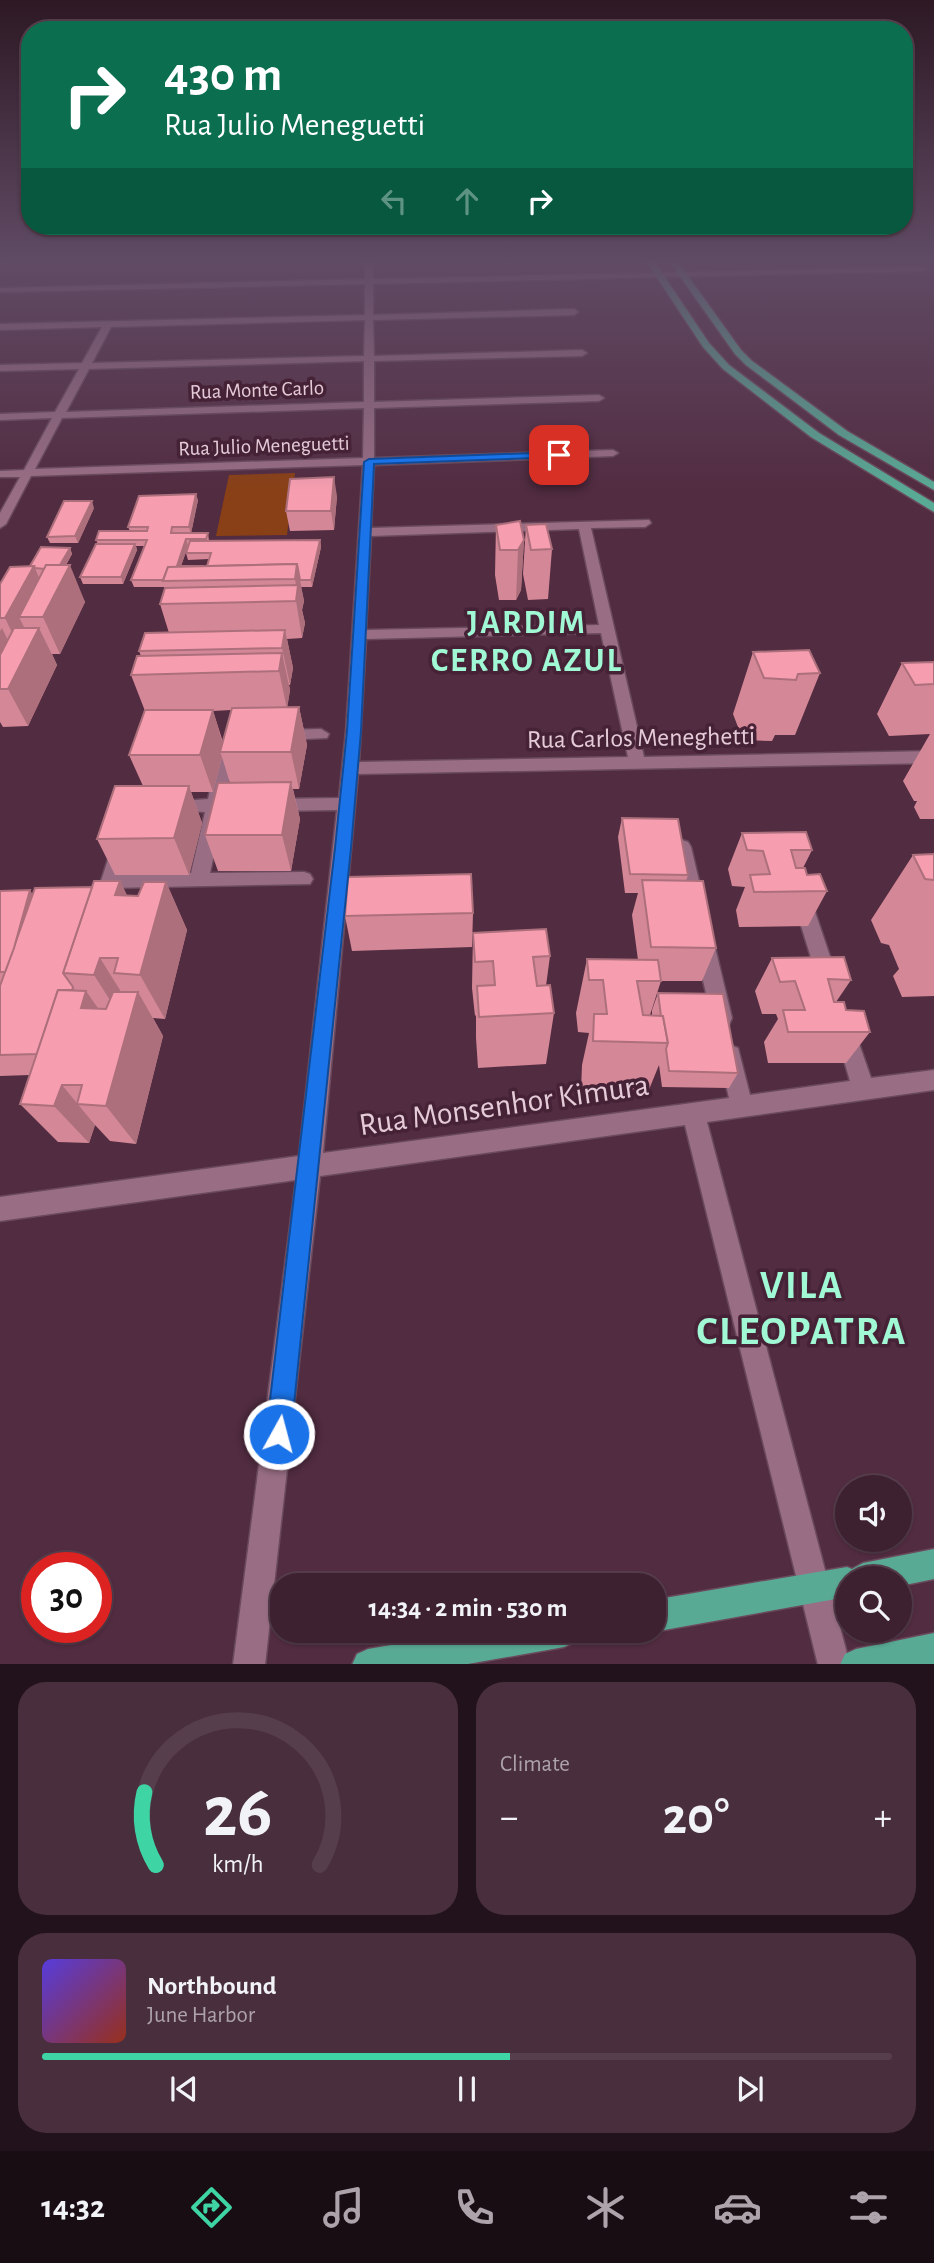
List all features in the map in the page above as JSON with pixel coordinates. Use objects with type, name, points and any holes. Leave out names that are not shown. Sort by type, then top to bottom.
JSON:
[{"type":"main road","points":[[701,336],[714,355],[815,435],[934,508]]},
{"type":"main road","points":[[726,336],[738,352],[782,389],[843,433],[934,487]]},
{"type":"main road","points":[[759,393],[782,389]]},
{"type":"main road","points":[[912,1568],[934,1564]]},
{"type":"main road","points":[[666,1614],[835,1584]]},
{"type":"main road","points":[[368,1664],[493,1643]]},
{"type":"main road","points":[[856,1664],[934,1649]]},
{"type":"street","points":[[0,524],[102,336]]},
{"type":"street","points":[[249,1664],[310,1164],[346,804],[367,532],[369,336]]},
{"type":"street","points":[[0,368],[582,352]]},
{"type":"street","name":"Rua Monte Carlo","points":[[0,417],[598,398]]},
{"type":"street","name":"Rua Julio Meneguetti","points":[[0,474],[613,453]]},
{"type":"street","points":[[367,532],[645,523]]},
{"type":"street","points":[[584,525],[637,763]]},
{"type":"street","points":[[360,635],[607,629]]},
{"type":"street","points":[[269,736],[320,734]]},
{"type":"street","points":[[199,880],[230,737]]},
{"type":"street","name":"Rua Carlos Meneghetti","points":[[349,768],[934,757]]},
{"type":"street","points":[[156,806],[346,804]]},
{"type":"street","points":[[127,825],[110,881],[304,878]]},
{"type":"street","points":[[681,842],[742,1107]]},
{"type":"street","points":[[796,883],[864,1090]]},
{"type":"street","name":"Rua Monsenhor Kimura","points":[[0,1209],[310,1164],[934,1080]]},
{"type":"street","points":[[693,1113],[834,1664]]},
{"type":"shaded area","points":[[295,473],[287,535],[216,536],[229,475]]},
{"type":"building","points":[[334,477],[331,511],[286,511],[290,479]]},
{"type":"building","points":[[196,494],[189,527],[172,527],[171,533],[208,533],[206,539],[186,539],[177,566],[204,566],[168,567],[163,580],[131,580],[147,540],[96,540],[99,531],[147,531],[148,527],[128,527],[139,496]]},
{"type":"building","points":[[64,501],[92,501],[75,536],[47,537]]},
{"type":"building","points":[[520,521],[524,540],[518,550],[500,550],[496,525]]},
{"type":"building","points":[[546,524],[552,549],[531,550],[526,525]]},
{"type":"building","points":[[320,540],[311,580],[300,580],[297,564],[207,566],[211,553],[186,553],[190,541]]},
{"type":"building","points":[[96,544],[135,544],[121,577],[80,577]]},
{"type":"building","points":[[41,547],[70,548],[60,565],[46,565],[45,569],[30,566]]},
{"type":"building","points":[[297,564],[295,579],[163,581],[168,567]]},
{"type":"building","points":[[46,565],[70,565],[43,617],[19,617]]},
{"type":"building","points":[[34,566],[5,618],[0,618],[0,584],[10,567]]},
{"type":"building","points":[[298,585],[296,601],[160,604],[165,588]]},
{"type":"building","points":[[14,628],[39,628],[8,689],[0,689],[0,655]]},
{"type":"building","points":[[285,630],[282,648],[139,651],[145,633]]},
{"type":"building","points":[[809,650],[820,673],[798,674],[796,680],[764,678],[753,652]]},
{"type":"building","points":[[282,653],[279,671],[131,675],[137,656]]},
{"type":"building","points":[[934,662],[934,684],[915,685],[902,663]]},
{"type":"building","points":[[299,707],[291,752],[220,752],[232,708]]},
{"type":"building","points":[[145,710],[213,710],[200,755],[129,755]]},
{"type":"building","points":[[291,782],[282,835],[205,835],[218,783]]},
{"type":"building","points":[[115,786],[189,786],[174,838],[97,839]]},
{"type":"building","points":[[622,818],[678,819],[688,875],[630,874]]},
{"type":"building","points":[[806,832],[812,850],[791,850],[796,868],[805,868],[807,875],[820,874],[827,891],[754,892],[750,875],[770,874],[763,851],[747,850],[742,833]]},
{"type":"building","points":[[934,854],[934,880],[925,879],[913,855]]},
{"type":"building","points":[[471,874],[473,913],[345,916],[348,877]]},
{"type":"building","points":[[642,880],[703,881],[716,948],[651,947]]},
{"type":"building","points":[[94,881],[120,881],[115,895],[138,896],[144,882],[166,882],[140,975],[114,973],[118,958],[100,958],[94,975],[63,973]]},
{"type":"building","points":[[92,887],[63,973],[73,987],[72,990],[58,990],[37,1054],[0,1055],[0,986],[35,888]]},
{"type":"building","points":[[30,890],[14,948],[5,972],[0,972],[0,891]]},
{"type":"building","points":[[546,929],[550,956],[533,957],[537,986],[550,985],[554,1013],[479,1017],[477,986],[495,985],[493,961],[475,962],[473,933]]},
{"type":"building","points":[[844,957],[851,980],[828,979],[834,1002],[844,1002],[846,1010],[864,1011],[870,1032],[788,1032],[783,1010],[805,1010],[795,981],[780,982],[772,958]]},
{"type":"building","points":[[587,959],[658,960],[661,981],[637,981],[643,1015],[663,1016],[668,1043],[593,1041],[594,1014],[607,1014],[603,980],[589,980]]},
{"type":"building","points":[[58,990],[86,991],[81,1008],[106,1009],[113,992],[138,992],[106,1106],[77,1104],[82,1085],[62,1085],[54,1106],[20,1104]]},
{"type":"building","points":[[658,993],[723,994],[738,1073],[669,1071],[666,1049],[668,1043]]},
{"type":"district","name":"JARDIM CERRO AZUL","points":[[527,642]]},
{"type":"district","name":"VILA CLEOPATRA","points":[[802,1309]]},
{"type":"route","points":[[279,1434],[354,731],[369,462],[559,455]]}]
